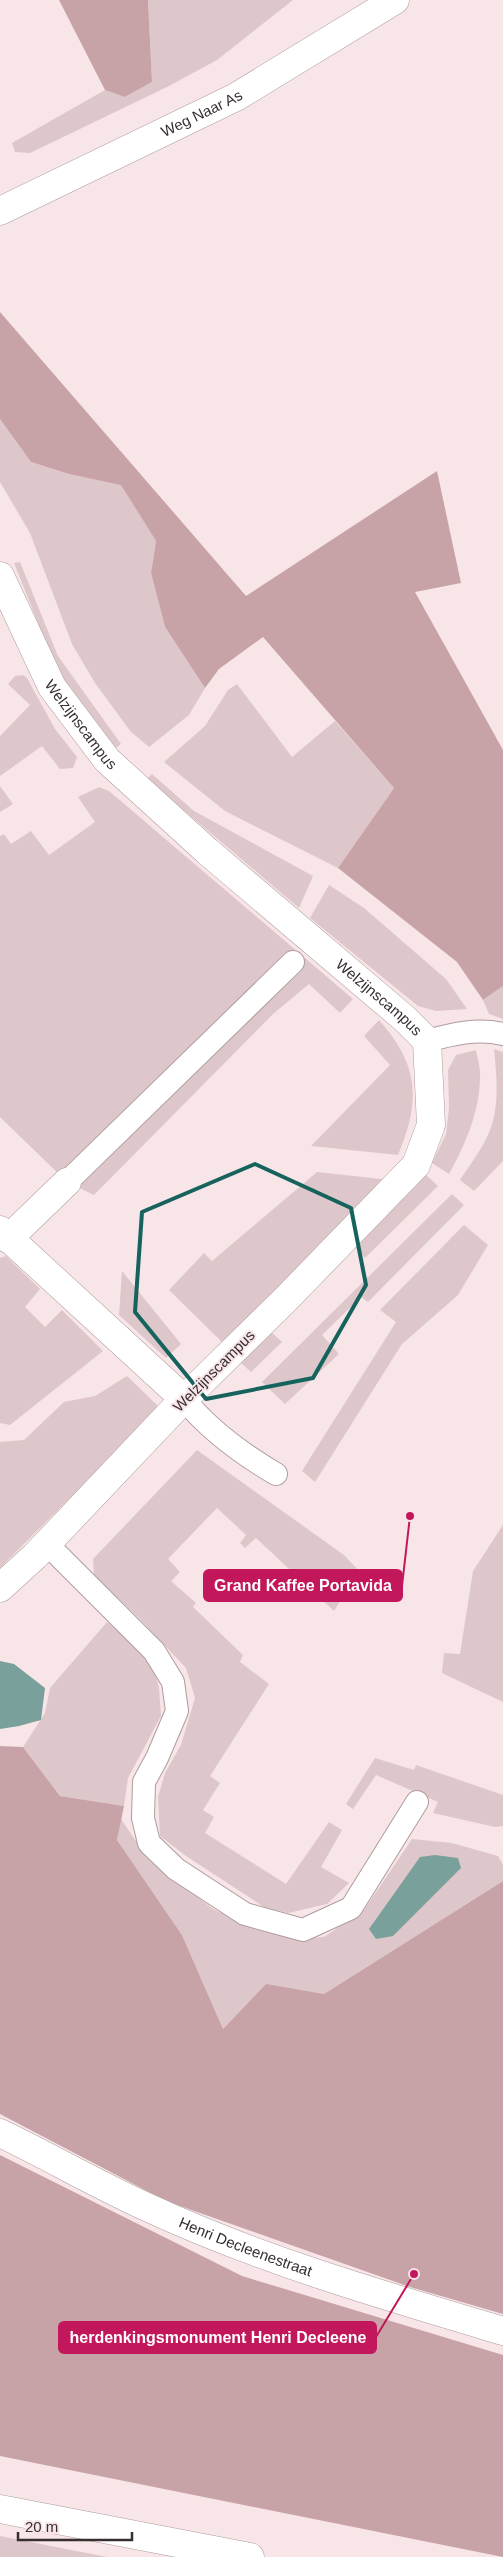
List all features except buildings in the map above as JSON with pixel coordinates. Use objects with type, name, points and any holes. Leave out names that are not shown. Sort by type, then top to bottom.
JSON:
[{"type":"street","name":"Weg Naar As","points":[[0,211],[236,97],[395,0]]},
{"type":"street","name":"Welzijnscampus","points":[[0,576],[52,687],[107,760],[207,850],[405,1019],[426,1041],[431,1125],[416,1165],[287,1298],[184,1399],[47,1544],[0,1588]]},
{"type":"street","points":[[67,1182],[4,1235],[184,1399]]},
{"type":"street","name":"Henri Decleenestraat","points":[[0,2133],[149,2208],[233,2242],[387,2296],[503,2331]]},
{"type":"street","points":[[0,2509],[250,2557]]},
{"type":"lane","points":[[67,1182],[293,962]]},
{"type":"lane","points":[[426,1041],[485,1030],[503,1034]]},
{"type":"lane","points":[[184,1399],[208,1425],[231,1444],[276,1474]]},
{"type":"lane","points":[[47,1544],[154,1652],[173,1682],[177,1711],[157,1758],[144,1782],[143,1818],[149,1843],[176,1869],[245,1914],[303,1930],[351,1908],[417,1802]]},
{"type":"highlighted area","points":[[255,1164],[351,1208],[366,1285],[313,1378],[206,1399],[135,1312],[142,1212]]},
{"type":"shaded area","points":[[59,0],[148,0],[152,82],[125,97],[105,90]]},
{"type":"shaded area","points":[[148,0],[293,0],[217,60],[167,87],[30,153],[15,152],[12,143],[105,90],[125,97],[152,82]]},
{"type":"shaded area","points":[[0,312],[246,596],[437,471],[461,583],[415,592],[503,750],[503,986],[483,1000],[457,962],[338,868],[394,788],[263,637],[219,669],[205,688],[165,627],[151,573],[156,541],[121,485],[69,474],[31,462],[0,419]]},
{"type":"shaded area","points":[[0,419],[31,462],[69,474],[121,484],[156,541],[151,573],[165,627],[205,688],[189,715],[149,747],[131,732],[95,683],[72,644],[30,533],[0,482]]},
{"type":"shaded area","points":[[20,562],[58,656],[121,744],[116,748],[64,680],[48,648],[14,563]]},
{"type":"shaded area","points":[[23,675],[27,678],[55,729],[77,757],[73,768],[60,769],[42,746],[0,776],[0,736],[30,705],[8,684],[15,676]]},
{"type":"shaded area","points":[[237,684],[292,757],[335,721],[394,788],[338,868],[225,811],[164,762],[205,726],[228,690]]},
{"type":"shaded area","points":[[152,774],[194,811],[313,876],[299,908],[147,779]]},
{"type":"shaded area","points":[[0,786],[13,804],[0,812]]},
{"type":"shaded area","points":[[99,787],[109,791],[353,999],[340,1013],[309,984],[273,1014],[94,1195],[67,1182],[0,1117],[0,836],[4,834],[11,844],[31,831],[49,855],[95,822],[78,797]]},
{"type":"shaded area","points":[[329,885],[364,908],[446,979],[467,1009],[436,1011],[418,1006],[310,918]]},
{"type":"shaded area","points":[[503,986],[503,1019],[489,1014],[483,1000]]},
{"type":"shaded area","points":[[379,1020],[402,1052],[409,1068],[412,1084],[413,1100],[410,1117],[398,1155],[311,1146],[390,1065],[364,1036]]},
{"type":"shaded area","points":[[494,1049],[503,1052],[503,1161],[474,1191],[460,1180],[484,1143],[494,1116],[497,1083]]},
{"type":"shaded area","points":[[476,1050],[480,1074],[477,1102],[466,1140],[449,1174],[432,1163],[446,1134],[449,1108],[448,1070],[456,1055]]},
{"type":"shaded area","points":[[317,1172],[390,1180],[224,1344],[169,1290],[204,1253],[212,1261]]},
{"type":"shaded area","points":[[426,1175],[438,1186],[365,1258],[355,1247]]},
{"type":"shaded area","points":[[452,1194],[464,1205],[368,1302],[361,1297],[322,1335],[339,1354],[285,1404],[262,1382]]},
{"type":"shaded area","points":[[464,1225],[488,1245],[458,1295],[402,1344],[315,1482],[302,1471],[396,1322],[380,1310]]},
{"type":"shaded area","points":[[6,1256],[40,1289],[25,1307],[45,1327],[62,1310],[103,1351],[10,1425],[0,1423],[0,1258]]},
{"type":"shaded area","points":[[122,1271],[181,1344],[166,1358],[119,1315]]},
{"type":"shaded area","points":[[269,1330],[282,1342],[251,1372],[239,1361]]},
{"type":"shaded area","points":[[127,1376],[160,1408],[0,1568],[0,1442],[24,1440],[64,1402],[95,1396]]},
{"type":"shaded area","points":[[197,1450],[344,1555],[359,1571],[334,1611],[256,1538],[245,1548],[240,1543],[246,1535],[217,1508],[168,1559],[180,1572],[171,1581],[196,1603],[193,1607],[243,1655],[240,1662],[269,1684],[210,1776],[220,1783],[203,1810],[214,1817],[205,1833],[286,1884],[329,1822],[342,1830],[321,1867],[349,1883],[327,1904],[288,1913],[264,1907],[186,1856],[160,1836],[158,1797],[165,1773],[181,1745],[195,1698],[186,1668],[139,1618],[94,1575],[93,1559]]},
{"type":"shaded area","points":[[503,1525],[503,1702],[442,1673],[444,1653],[460,1654],[473,1571]]},
{"type":"shaded area","points":[[107,1622],[125,1637],[154,1668],[159,1688],[161,1716],[128,1778],[124,1806],[60,1796],[23,1747],[45,1713],[50,1688]]},
{"type":"shaded area","points":[[0,1746],[23,1747],[60,1796],[124,1806],[117,1840],[182,1935],[223,2029],[266,1984],[324,1994],[503,1881],[503,2314],[410,2287],[166,2201],[0,2114]]},
{"type":"shaded area","points":[[375,1758],[414,1770],[416,1765],[503,1795],[503,1826],[495,1827],[433,1813],[438,1802],[376,1775],[353,1809],[346,1804]]},
{"type":"shaded area","points":[[121,1819],[148,1859],[213,1909],[255,1929],[293,1939],[324,1937],[364,1910],[412,1839],[452,1843],[498,1856],[503,1865],[503,1881],[324,1994],[266,1985],[223,2029],[182,1935],[117,1840]]},
{"type":"shaded area","points":[[0,2155],[242,2276],[503,2355],[503,2557],[0,2456]]},
{"type":"shaded area","points":[[0,2536],[107,2557],[0,2557]]},
{"type":"water","points":[[0,1661],[14,1664],[45,1688],[41,1720],[0,1729]]},
{"type":"water","points":[[435,1855],[458,1858],[461,1868],[393,1936],[376,1939],[369,1929],[420,1857]]},
{"type":"place","name":"Grand Kaffee Portavida","points":[[410,1516]]},
{"type":"place","name":"herdenkingsmonument Henri Decleene","points":[[414,2274]]}]
